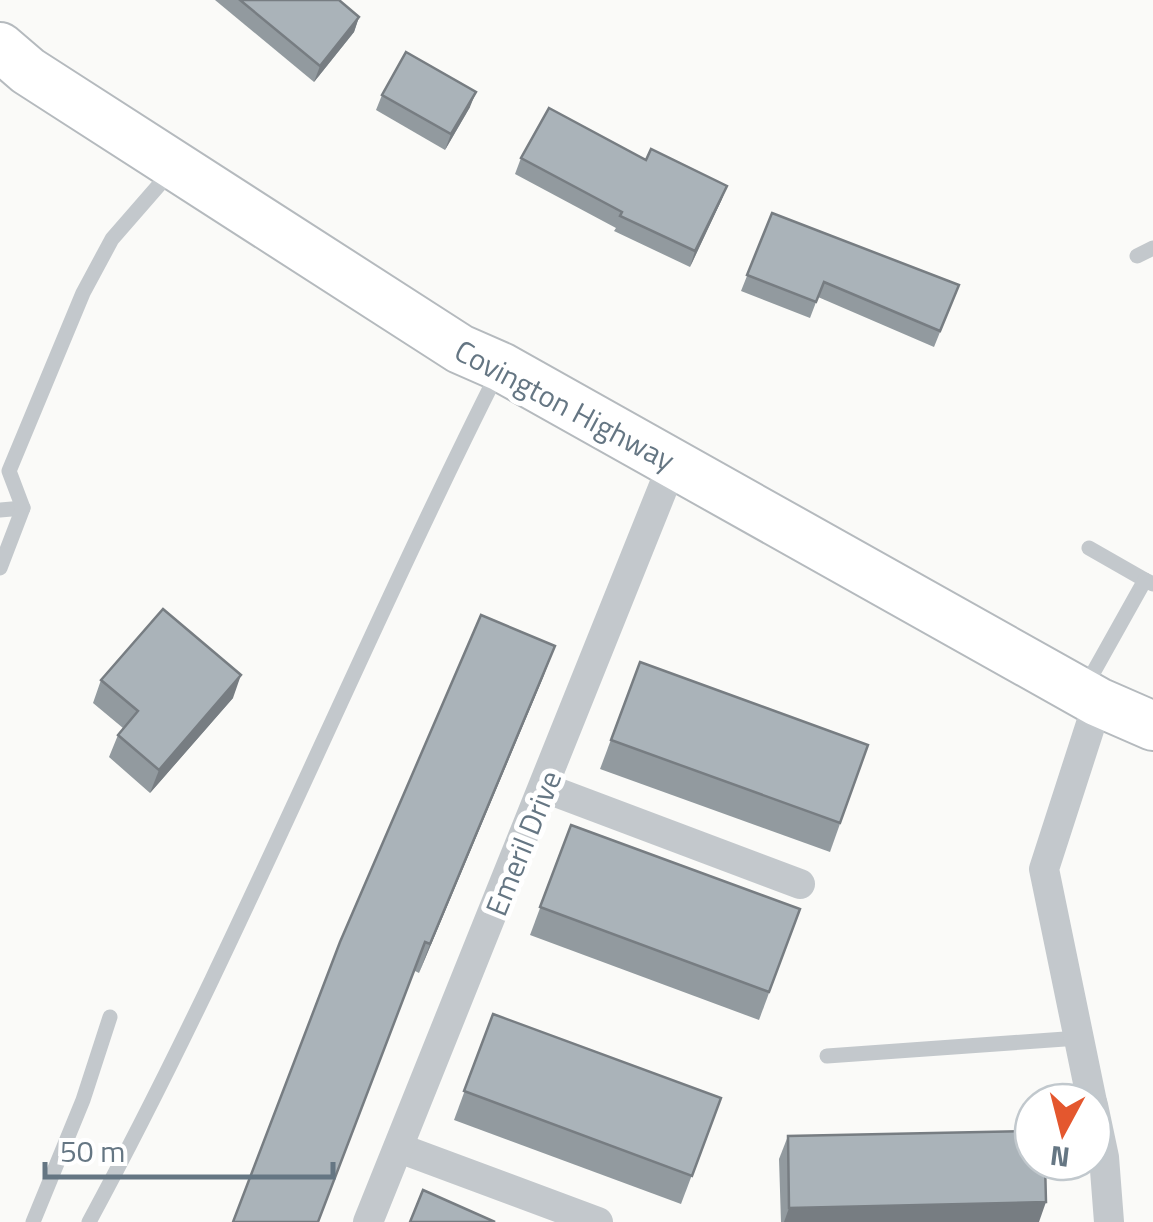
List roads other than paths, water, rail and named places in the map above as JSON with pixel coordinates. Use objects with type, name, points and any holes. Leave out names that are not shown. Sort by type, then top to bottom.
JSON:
[{"type":"main road","name":"Covington Highway","points":[[0,47],[28,71],[460,349],[501,366],[1090,697],[1153,726]]},
{"type":"street","name":"Emeril Drive","points":[[368,1222],[673,462]]},
{"type":"street","points":[[1088,1082],[1044,869],[1090,697]]},
{"type":"street","points":[[545,788],[800,884]]},
{"type":"street","points":[[399,1148],[598,1222]]},
{"type":"street","points":[[1106,1182],[1109,1222]]},
{"type":"lane","points":[[0,568],[22,508],[9,471],[84,293],[112,239],[176,166]]},
{"type":"lane","points":[[1136,256],[1153,248]]},
{"type":"lane","points":[[89,1222],[195,1020],[412,543],[501,366]]},
{"type":"lane","points":[[0,510],[22,508]]},
{"type":"lane","points":[[1089,548],[1149,582],[1090,697]]},
{"type":"lane","points":[[33,1222],[110,1017]]},
{"type":"lane","points":[[827,1056],[1079,1038]]}]
